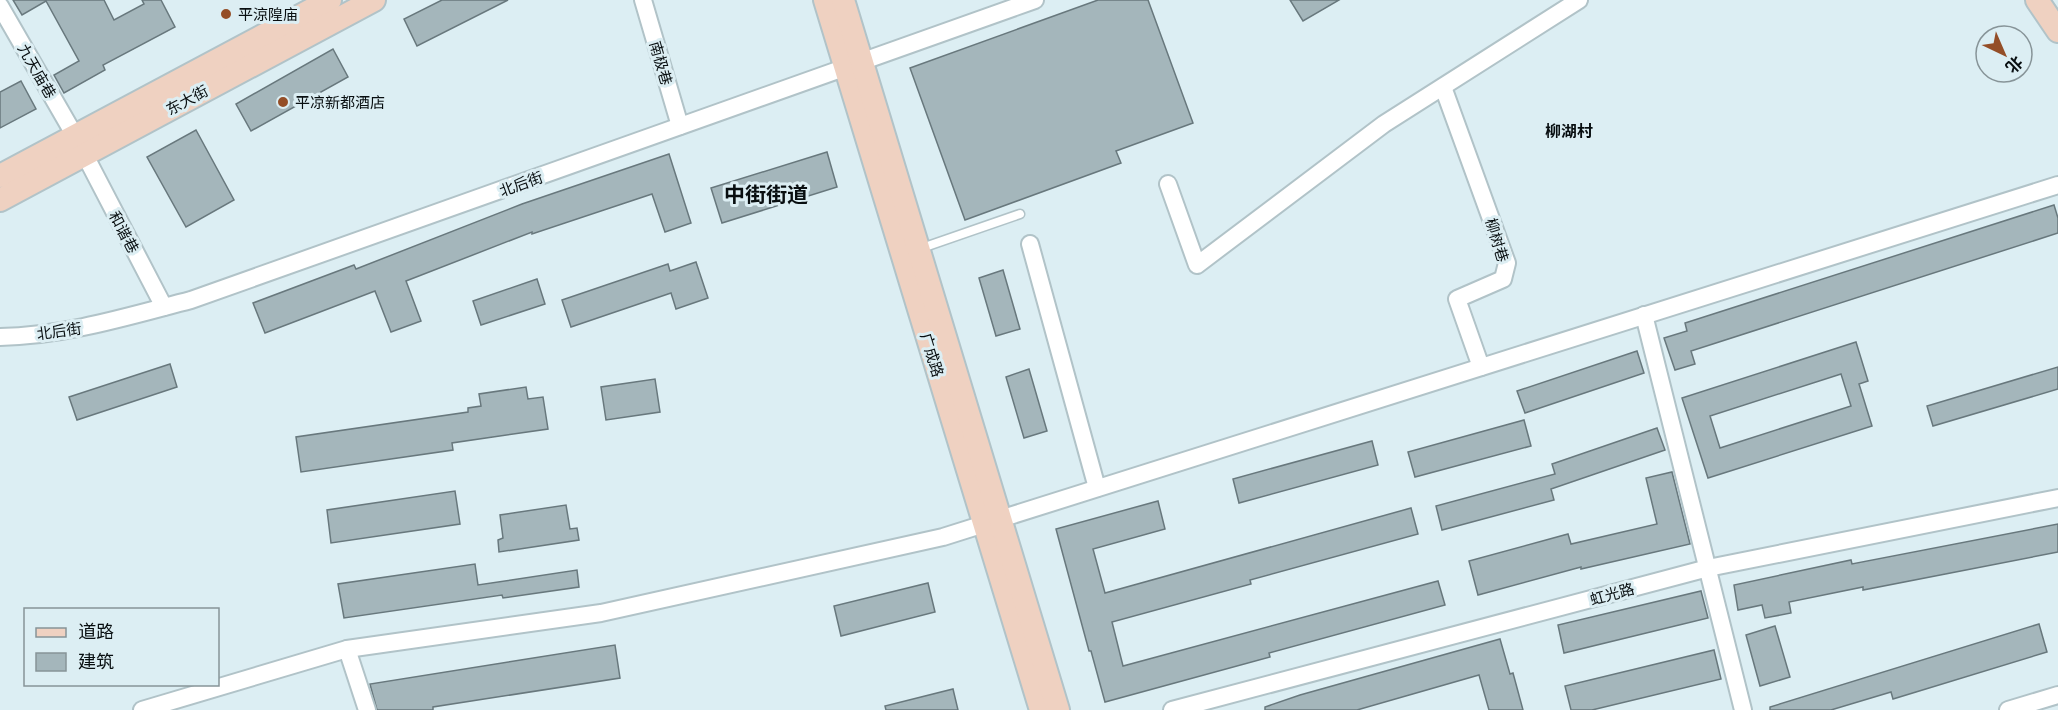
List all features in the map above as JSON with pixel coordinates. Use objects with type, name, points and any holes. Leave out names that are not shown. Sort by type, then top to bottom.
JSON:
[{"type":"main road","name":"东大街","points":[[0,200],[80,146],[330,0]]},
{"type":"main road","name":"东大街","points":[[0,176],[80,146],[374,0]]},
{"type":"main road","name":"广成路","points":[[825,0],[854,63],[918,249],[1041,710]]},
{"type":"main road","name":"广成路","points":[[843,0],[854,63],[992,521],[1058,710]]},
{"type":"main road","points":[[2037,0],[2058,31]]},
{"type":"street","name":"南极巷","points":[[643,0],[680,126]]},
{"type":"street","name":"北后街","points":[[0,337],[17,337],[92,326],[235,285],[1035,0]]},
{"type":"street","points":[[1168,184],[1197,265],[1384,124],[1579,0]]},
{"type":"street","name":"九天庙巷","points":[[0,6],[80,146]]},
{"type":"street","name":"柳树巷","points":[[1443,87],[1507,263],[1503,279],[1457,299],[1481,367]]},
{"type":"street","name":"和谐巷","points":[[80,146],[164,307]]},
{"type":"street","points":[[142,710],[347,649],[602,613],[943,537],[2058,185]]},
{"type":"street","points":[[1030,244],[1097,488]]},
{"type":"street","points":[[1644,315],[1743,710]]},
{"type":"street","name":"虹光路","points":[[1172,710],[1708,568],[2058,498]]},
{"type":"street","points":[[347,649],[367,710]]},
{"type":"street","points":[[2008,710],[2058,695]]},
{"type":"lane","points":[[918,249],[1020,214]]},
{"type":"building","points":[[13,0],[104,0],[114,20],[144,4],[142,0],[161,0],[175,27],[103,65],[105,70],[64,93],[54,75],[79,61],[46,1],[22,15]]},
{"type":"building","points":[[442,0],[508,0],[417,46],[404,19]]},
{"type":"building","points":[[1098,0],[1148,0],[1193,123],[1116,151],[1121,163],[965,220],[910,68]]},
{"type":"building","points":[[1290,0],[1339,0],[1303,21]]},
{"type":"building","points":[[333,49],[348,77],[251,131],[236,104]]},
{"type":"building","points":[[21,81],[36,109],[0,128],[0,92]]},
{"type":"building","points":[[196,130],[234,200],[186,227],[147,157]]},
{"type":"building","points":[[827,152],[837,187],[722,223],[711,188]]},
{"type":"building","points":[[669,154],[691,223],[665,232],[652,194],[532,234],[532,232],[406,281],[421,321],[391,332],[375,291],[265,333],[253,303],[354,265],[356,269],[522,204]]},
{"type":"building","points":[[2054,205],[2058,218],[2058,233],[1691,351],[1695,364],[1675,370],[1664,338],[1687,331],[1685,323]]},
{"type":"building","points":[[696,262],[708,298],[676,309],[671,293],[571,327],[562,300],[668,264],[670,271]]},
{"type":"building","points":[[1003,270],[1020,329],[996,336],[979,278]]},
{"type":"building","points":[[537,279],[545,304],[481,325],[473,301]]},
{"type":"building","points":[[1856,342],[1868,381],[1859,384],[1872,426],[1708,478],[1682,398]],"holes":[[[1841,374],[1851,406],[1720,448],[1710,416]]]},
{"type":"building","points":[[1637,351],[1644,373],[1525,413],[1517,391]]},
{"type":"building","points":[[170,364],[177,387],[77,420],[69,397]]},
{"type":"building","points":[[2058,367],[2058,389],[1933,426],[1927,406]]},
{"type":"building","points":[[1029,369],[1047,431],[1024,438],[1006,377]]},
{"type":"building","points":[[655,379],[660,412],[606,420],[601,387]]},
{"type":"building","points":[[526,387],[528,399],[543,397],[548,429],[452,443],[453,450],[301,472],[296,437],[468,412],[468,408],[481,406],[479,394]]},
{"type":"building","points":[[1524,420],[1531,446],[1415,477],[1408,452]]},
{"type":"building","points":[[1657,428],[1665,450],[1551,489],[1554,500],[1442,530],[1436,506],[1555,474],[1552,464]]},
{"type":"building","points":[[1372,441],[1378,465],[1239,503],[1233,479]]},
{"type":"building","points":[[1672,472],[1690,544],[1581,569],[1581,567],[1478,595],[1469,561],[1568,534],[1571,544],[1657,524],[1646,478]]},
{"type":"building","points":[[455,491],[460,524],[331,543],[327,510]]},
{"type":"building","points":[[1158,501],[1165,529],[1093,549],[1105,593],[1411,508],[1418,534],[1250,580],[1251,584],[1112,622],[1123,666],[1438,581],[1445,605],[1269,653],[1270,657],[1105,702],[1056,529]]},
{"type":"building","points":[[566,505],[570,529],[577,528],[579,540],[499,552],[498,540],[503,538],[500,515]]},
{"type":"building","points":[[2058,524],[2058,552],[1789,602],[1791,613],[1765,618],[1762,605],[1738,610],[1734,585],[1851,560],[1852,564]]},
{"type":"building","points":[[475,564],[478,585],[577,570],[579,587],[503,598],[502,595],[344,618],[338,584]]},
{"type":"building","points":[[928,583],[935,612],[841,636],[834,606]]},
{"type":"building","points":[[1701,591],[1708,618],[1564,653],[1558,625]]},
{"type":"building","points":[[2039,624],[2047,652],[1893,699],[1891,692],[1831,710],[1770,710],[1770,707]]},
{"type":"building","points":[[1775,626],[1790,677],[1760,686],[1746,635]]},
{"type":"building","points":[[1500,639],[1510,674],[1513,673],[1523,710],[1489,710],[1479,675],[1357,710],[1265,710],[1265,707],[1300,695]]},
{"type":"building","points":[[615,645],[620,678],[433,707],[433,710],[377,710],[370,684]]},
{"type":"building","points":[[1714,650],[1721,679],[1592,710],[1571,710],[1565,686]]},
{"type":"building","points":[[953,689],[958,710],[886,710],[885,706]]},
{"type":"place","name":"平涼隍庙","points":[[226,14]]},
{"type":"place","name":"平凉新都酒店","points":[[283,102]]},
{"type":"district","name":"柳湖村","points":[[1569,131]]},
{"type":"district","name":"中街街道","points":[[766,194]]}]
